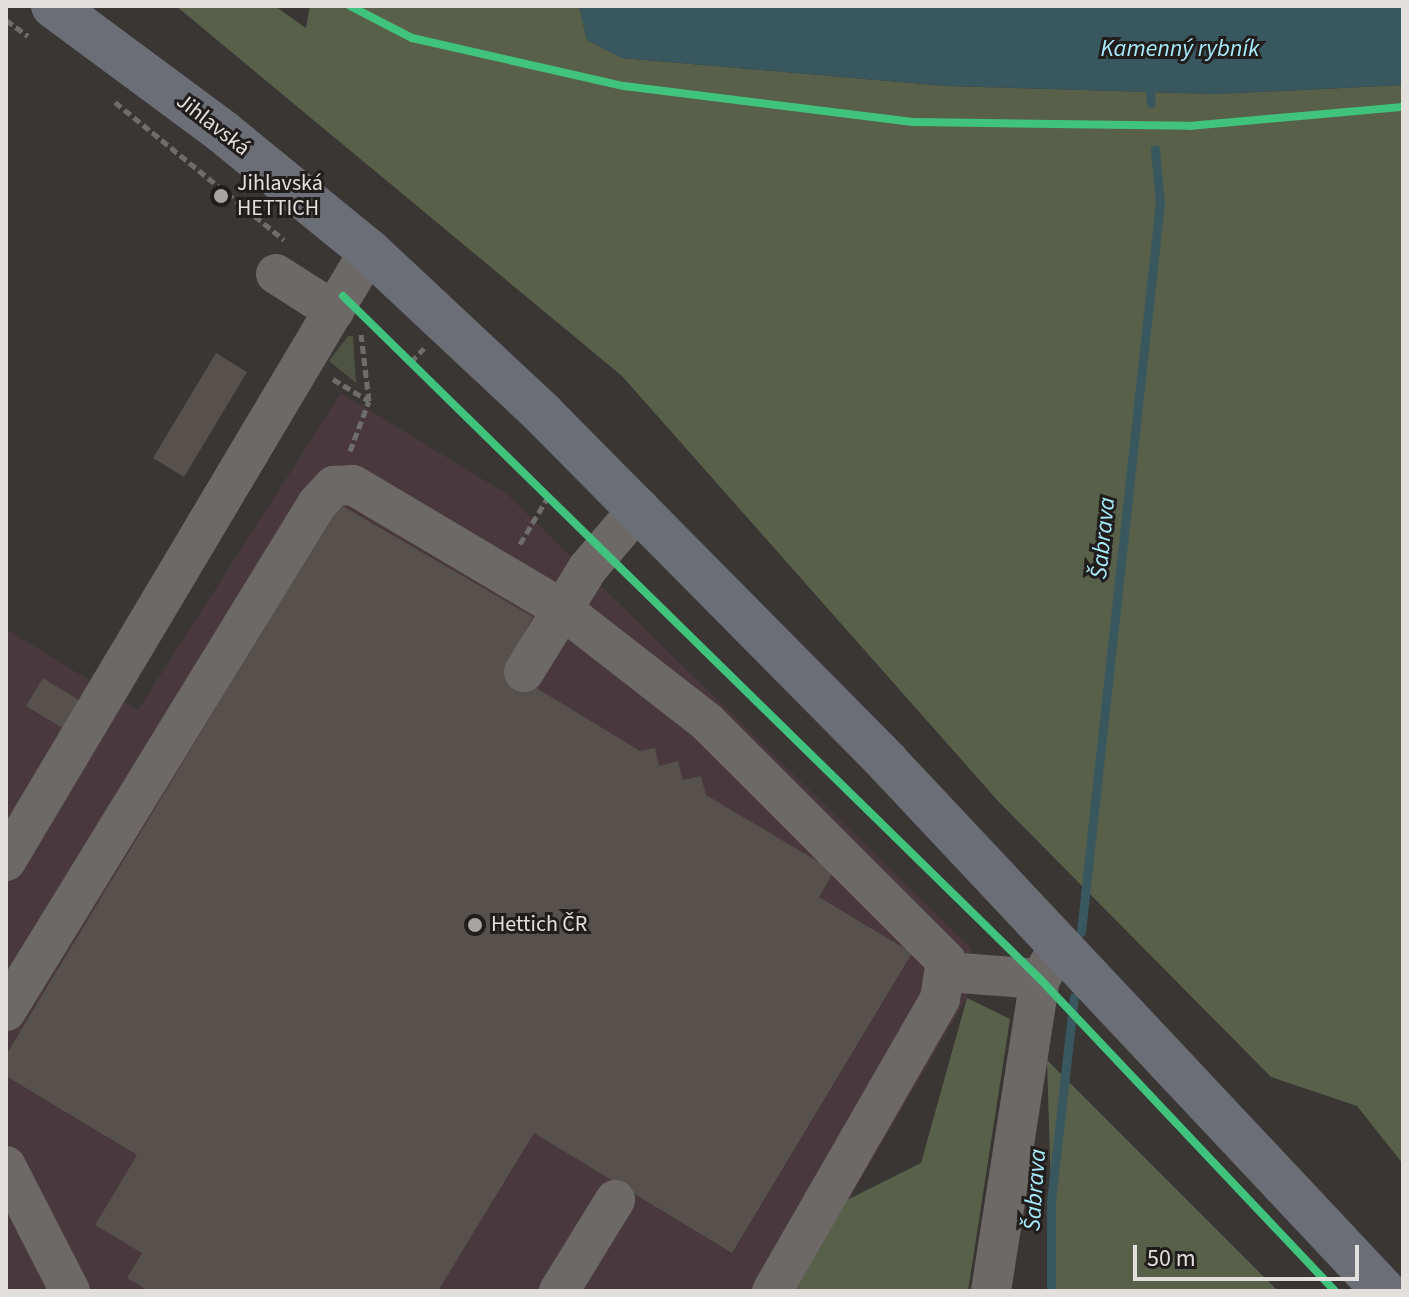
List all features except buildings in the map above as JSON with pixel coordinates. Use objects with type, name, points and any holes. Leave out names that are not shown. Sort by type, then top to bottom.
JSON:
[{"type":"main road","name":"Jihlavská","points":[[46,26],[223,132],[369,251],[639,508],[1050,963],[1384,1291]]},
{"type":"lane","points":[[6,861],[346,316],[369,251]]},
{"type":"lane","points":[[283,259],[346,316]]},
{"type":"lane","points":[[6,1011],[317,504],[342,483],[363,490],[562,609],[723,736],[939,951],[947,972],[940,999],[772,1291]]},
{"type":"lane","points":[[524,672],[562,609],[639,508]]},
{"type":"lane","points":[[947,972],[1050,963],[991,1291]]},
{"type":"lane","points":[[6,1166],[70,1291]]},
{"type":"lane","points":[[559,1291],[615,1200]]},
{"type":"path","points":[[6,20],[46,26]]},
{"type":"path","points":[[109,97],[283,259]]},
{"type":"path","points":[[342,483],[369,401],[346,316]]},
{"type":"path","points":[[402,353],[423,374]]},
{"type":"path","points":[[320,371],[369,401]]},
{"type":"path","points":[[537,486],[559,507]]},
{"type":"path","points":[[534,520],[548,497]]},
{"type":"shaded area","name":"Hettich ČR","points":[[341,393],[507,494],[971,948],[967,998],[795,1291],[6,1291],[6,629],[138,710]]},
{"type":"green space","points":[[176,6],[275,6],[306,28],[310,6],[579,6],[587,40],[622,58],[947,86],[1216,94],[1403,85],[1403,1164],[1357,1106],[1271,1077],[998,801],[622,376]]},
{"type":"green space","points":[[348,336],[353,336],[356,383],[329,361]]},
{"type":"green space","points":[[967,998],[1010,1019],[968,1291],[795,1291],[847,1200],[921,1163]]},
{"type":"green space","points":[[1047,1060],[1278,1291],[1054,1291]]},
{"type":"water","name":"Kamenný rybník","points":[[579,6],[1403,6],[1403,85],[1216,94],[947,86],[622,58],[587,40]]},
{"type":"waterway","name":"Šabrava","points":[[1149,81],[1151,103]]},
{"type":"waterway","name":"Šabrava","points":[[1081,932],[1160,203],[1155,149]]},
{"type":"waterway","name":"Šabrava","points":[[1051,1291],[1051,1201],[1074,997]]},
{"type":"cycle path","points":[[350,6],[412,38],[624,86],[915,122],[1189,126],[1403,107]]},
{"type":"cycle path","points":[[343,296],[1040,979],[1335,1291]]},
{"type":"place","name":"Jihlavská HETTICH","points":[[221,196]]},
{"type":"place","name":"Hettich ČR","points":[[475,925]]}]
